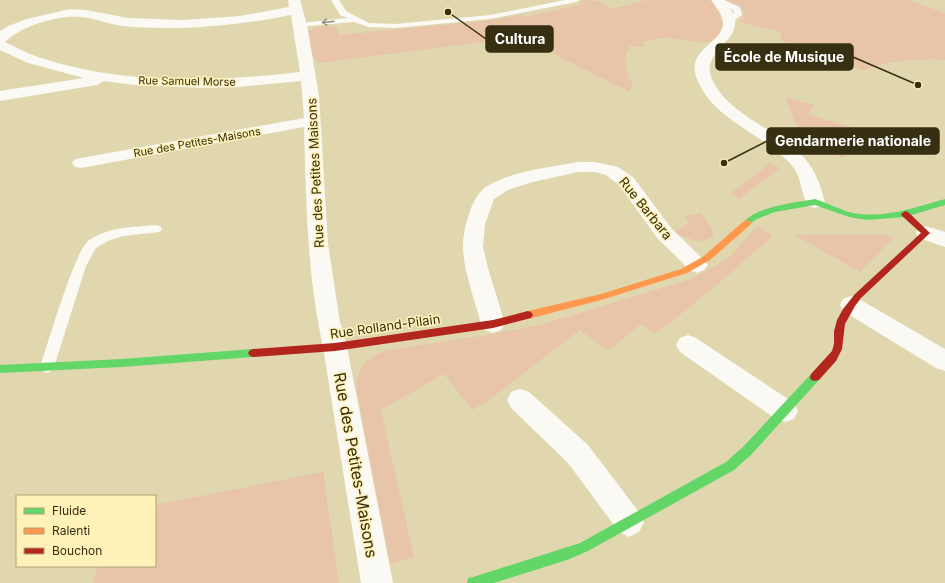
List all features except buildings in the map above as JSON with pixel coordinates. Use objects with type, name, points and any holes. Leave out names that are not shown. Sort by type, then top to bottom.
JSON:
[{"type":"street","points":[[717,0],[725,9],[730,19],[727,32],[705,56],[702,65],[703,76],[710,90],[724,104],[782,148],[800,164],[812,187],[816,202],[852,215],[867,217],[905,214],[945,202]]},
{"type":"street","name":"Rue Samuel Morse","points":[[297,12],[219,22],[179,24],[144,24],[114,20],[78,12],[32,22],[1,37],[32,60],[64,69],[106,77],[151,82],[190,83],[261,81],[308,76]]},
{"type":"street","name":"Rue des Petites Maisons","points":[[297,12],[311,96],[318,244],[329,322],[335,346]]},
{"type":"street","points":[[0,96],[90,82],[106,77]]},
{"type":"street","name":"Rue des Petites-Maisons","points":[[81,163],[312,122]]},
{"type":"street","name":"Rue Barbara","points":[[493,324],[478,275],[472,237],[475,224],[486,195],[500,186],[528,177],[578,167],[595,167],[612,171],[626,180],[665,234],[697,265]]},
{"type":"street","name":"Rue Rolland-Pilain","points":[[0,369],[130,363],[335,346],[493,324],[543,313],[662,279],[697,265],[718,250],[748,221],[762,213],[816,202]]},
{"type":"street","points":[[905,214],[926,232],[945,240]]},
{"type":"street","points":[[473,583],[567,554],[584,547],[730,466],[747,451],[785,411],[837,352],[842,318],[858,296],[926,232]]},
{"type":"street","points":[[851,305],[945,361]]},
{"type":"street","points":[[688,345],[785,411]]},
{"type":"street","name":"Rue des Petites-Maisons","points":[[335,346],[378,583]]},
{"type":"street","points":[[520,400],[578,454],[629,522]]},
{"type":"lane","points":[[335,0],[342,13],[368,25],[395,26],[490,17],[576,0]]},
{"type":"lane","points":[[297,12],[356,19]]},
{"type":"lane","points":[[47,367],[80,266],[91,245],[104,238],[122,232],[156,229]]},
{"type":"shaded area","points":[[646,0],[712,0],[724,20],[720,32],[715,39],[708,42],[658,38],[644,42],[643,47],[630,46],[624,58],[627,59],[624,65],[627,66],[625,72],[630,73],[627,79],[633,80],[630,92],[520,37],[319,63],[313,56],[308,32],[314,28],[331,26],[337,28],[339,35],[493,20],[517,15],[528,16],[580,5],[581,1],[598,1],[612,9]]},
{"type":"shaded area","points":[[725,0],[908,0],[945,13],[945,60],[925,59],[926,60],[886,63],[863,71],[844,60],[833,63],[823,61],[817,57],[817,49],[780,40],[781,32],[739,22],[745,15],[743,10]]},
{"type":"shaded area","points":[[786,98],[814,105],[808,114],[852,128],[850,131],[839,131],[845,138],[853,143],[849,146],[843,158],[819,146],[803,134],[795,122]]},
{"type":"shaded area","points":[[770,163],[780,168],[739,199],[730,194]]},
{"type":"shaded area","points":[[701,213],[713,230],[713,236],[708,239],[698,241],[674,231],[682,228],[689,222],[684,216]]},
{"type":"shaded area","points":[[758,226],[773,236],[706,294],[655,334],[641,324],[608,351],[580,330],[485,403],[472,410],[444,374],[381,410],[414,557],[390,564],[356,387],[361,367],[369,359],[388,350],[493,334],[544,324],[691,279],[726,260]]},
{"type":"shaded area","points":[[794,235],[886,235],[893,238],[860,272]]},
{"type":"shaded area","points":[[323,472],[339,583],[93,583],[97,567],[156,567],[156,505]]},
{"type":"traffic: fast","points":[[747,223],[754,217],[774,210],[815,202],[852,215],[867,217],[905,214],[945,202]]},
{"type":"traffic: fast","points":[[0,369],[122,363],[253,353]]},
{"type":"traffic: fast","points":[[473,583],[567,554],[584,547],[730,466],[747,451],[815,377]]},
{"type":"traffic: slow","points":[[528,315],[601,297],[684,271],[707,258],[747,223]]},
{"type":"traffic: jam","points":[[815,377],[835,353],[839,342],[840,324],[844,315],[858,296],[926,233],[905,214]]},
{"type":"traffic: jam","points":[[253,353],[335,347],[493,324],[528,315]]},
{"type":"place","name":"Cultura","points":[[448,12]]},
{"type":"place","name":"École de Musique","points":[[918,85]]},
{"type":"place","name":"Gendarmerie nationale","points":[[724,163]]}]
